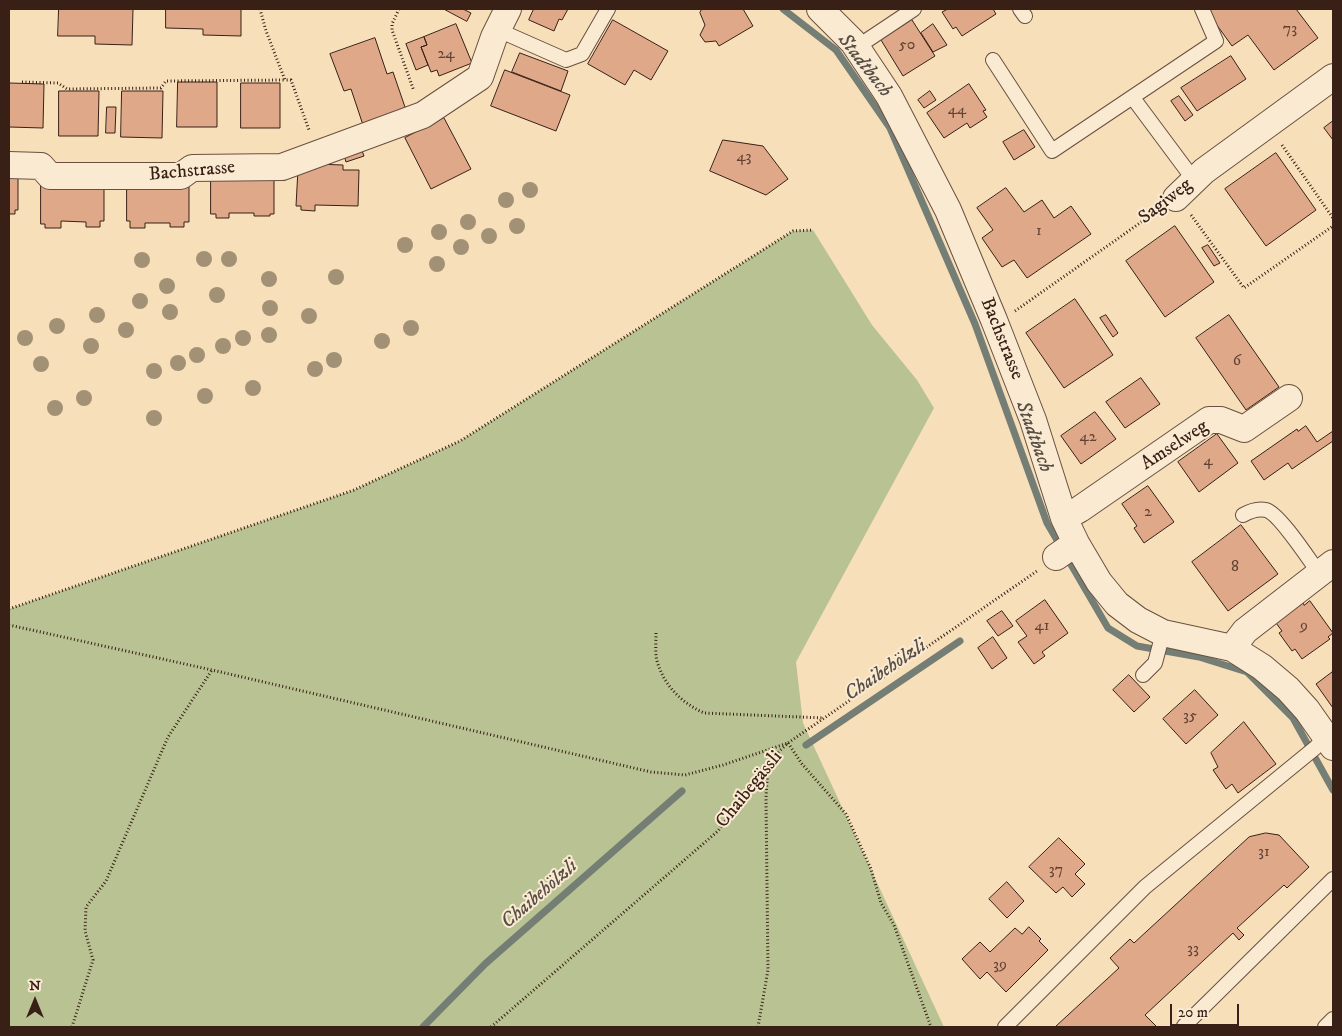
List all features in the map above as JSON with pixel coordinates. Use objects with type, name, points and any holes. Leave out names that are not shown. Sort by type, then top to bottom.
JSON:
[{"type":"street","name":"Bachstrasse","points":[[820,9],[857,47],[889,96],[948,210],[1033,420],[1064,518],[1067,549],[1117,604],[1138,620],[1160,644],[1232,648],[1262,667],[1288,689],[1307,710],[1320,747]]},
{"type":"street","name":"Bachstrasse","points":[[9,165],[41,166],[50,176],[181,176],[192,168],[282,167],[423,115],[480,77],[494,37],[503,19]]},
{"type":"street","name":"Sagiweg","points":[[1183,191],[1204,171],[1333,77]]},
{"type":"street","name":"Amselweg","points":[[1064,518],[1080,509],[1209,420],[1221,420],[1244,429],[1289,398]]},
{"type":"street","points":[[1232,648],[1245,631],[1326,568]]},
{"type":"lane","points":[[503,19],[566,60],[582,54],[608,9]]},
{"type":"lane","points":[[857,47],[914,9]]},
{"type":"lane","points":[[993,60],[1052,152],[1216,41],[1202,9]]},
{"type":"lane","points":[[1133,98],[1183,191]]},
{"type":"lane","points":[[1243,515],[1256,509],[1272,513],[1326,568]]},
{"type":"lane","points":[[1142,675],[1155,664],[1160,644]]},
{"type":"lane","points":[[1005,1027],[1145,887],[1320,747]]},
{"type":"lane","points":[[1184,1026],[1333,879]]},
{"type":"lane","points":[[1325,1027],[1333,1019]]},
{"type":"path","points":[[260,9],[266,32],[285,80]]},
{"type":"path","points":[[399,9],[392,24],[392,30],[423,115]]},
{"type":"path","points":[[22,82],[58,83],[66,89],[161,88],[166,81],[291,80],[317,154]]},
{"type":"path","points":[[1267,125],[1333,218]]},
{"type":"path","points":[[1183,191],[1244,288],[1333,226]]},
{"type":"path","name":"Sagiweg","points":[[994,320],[1013,312],[1183,191]]},
{"type":"path","points":[[9,609],[354,490],[460,441],[793,231],[813,230]]},
{"type":"path","name":"Chaibegässli","points":[[491,1027],[718,831],[768,762],[788,744],[1067,549]]},
{"type":"path","points":[[9,625],[651,772],[685,775],[788,744],[802,764],[846,814],[871,869],[881,903],[894,925],[931,1027]]},
{"type":"path","points":[[656,633],[657,661],[669,686],[688,705],[704,713],[825,718]]},
{"type":"path","points":[[72,1027],[93,960],[85,931],[86,907],[106,881],[168,737],[212,670]]},
{"type":"path","points":[[758,1027],[768,970],[766,798],[768,762]]},
{"type":"green space","points":[[813,230],[872,325],[917,380],[934,408],[796,662],[803,723],[944,1027],[9,1027],[9,609],[354,490],[460,441],[793,231]]},
{"type":"building","points":[[59,9],[133,9],[132,45],[95,44],[95,36],[58,36]]},
{"type":"building","points":[[166,9],[241,9],[241,36],[203,35],[203,29],[166,28]]},
{"type":"building","points":[[444,9],[463,9],[471,13],[467,21]]},
{"type":"building","points":[[534,9],[568,9],[562,20],[559,19],[554,31],[529,20]]},
{"type":"building","points":[[702,9],[743,9],[753,26],[719,46],[716,41],[705,42],[700,35],[705,25],[700,13]]},
{"type":"building","points":[[945,9],[993,9],[996,14],[962,36],[956,27],[953,29],[942,12]]},
{"type":"building","points":[[1296,9],[1318,38],[1274,70],[1248,35],[1232,46],[1206,10]]},
{"type":"building","points":[[613,20],[668,51],[651,80],[634,70],[625,85],[588,64]]},
{"type":"building","points":[[912,20],[935,56],[903,76],[881,40]]},
{"type":"building","points":[[456,24],[472,63],[439,76],[437,70],[431,72],[421,47],[427,45],[424,37]]},
{"type":"building","points":[[933,24],[947,45],[933,52],[921,33]]},
{"type":"building","points":[[424,37],[427,45],[421,47],[428,65],[416,70],[406,44]]},
{"type":"building","points":[[375,38],[387,74],[393,72],[406,110],[363,125],[351,89],[344,91],[330,54]]},
{"type":"building","points":[[520,53],[568,71],[561,91],[512,72]]},
{"type":"building","points":[[1231,56],[1246,79],[1197,111],[1181,88]]},
{"type":"building","points":[[505,70],[570,95],[556,131],[491,106]]},
{"type":"building","points":[[178,82],[217,82],[217,127],[177,127]]},
{"type":"building","points":[[9,83],[44,84],[43,128],[9,127]]},
{"type":"building","points":[[241,83],[280,83],[280,128],[241,128]]},
{"type":"building","points":[[969,84],[986,110],[983,111],[987,117],[970,128],[967,123],[944,138],[927,113]]},
{"type":"building","points":[[59,91],[99,91],[98,136],[59,136]]},
{"type":"building","points":[[122,91],[163,91],[162,138],[121,137]]},
{"type":"building","points":[[930,91],[936,100],[924,108],[918,100]]},
{"type":"building","points":[[1179,96],[1193,115],[1185,121],[1171,101]]},
{"type":"building","points":[[107,107],[116,107],[115,133],[106,133]]},
{"type":"building","points":[[444,118],[471,169],[431,189],[405,138]]},
{"type":"building","points":[[1333,121],[1333,140],[1324,128]]},
{"type":"building","points":[[1024,130],[1035,147],[1014,160],[1003,142]]},
{"type":"building","points":[[723,140],[763,146],[788,179],[766,195],[710,171]]},
{"type":"building","points":[[359,143],[364,156],[346,162],[342,149]]},
{"type":"building","points":[[1276,153],[1316,210],[1266,246],[1225,189]]},
{"type":"building","points":[[315,164],[343,165],[343,170],[359,170],[358,206],[315,205],[315,211],[301,210],[301,206],[296,206],[298,169],[315,169]]},
{"type":"building","points":[[9,173],[18,173],[18,210],[15,210],[15,214],[9,214]]},
{"type":"building","points":[[211,176],[274,178],[274,214],[270,214],[270,216],[254,216],[254,213],[229,213],[229,218],[216,218],[216,214],[211,214]]},
{"type":"building","points":[[41,185],[104,186],[104,221],[100,221],[100,227],[86,227],[86,222],[61,221],[61,228],[45,228],[45,224],[41,224]]},
{"type":"building","points":[[127,186],[189,186],[189,222],[184,222],[184,227],[170,227],[170,223],[145,223],[145,228],[130,228],[130,221],[127,221]]},
{"type":"building","points":[[1006,188],[1024,212],[1042,200],[1054,218],[1071,206],[1091,234],[1027,278],[1014,260],[1002,267],[982,238],[993,230],[977,208]]},
{"type":"building","points":[[1175,226],[1214,282],[1165,317],[1126,261]]},
{"type":"building","points":[[1208,245],[1220,263],[1214,266],[1202,248]]},
{"type":"building","points":[[1075,299],[1113,355],[1064,388],[1026,333]]},
{"type":"building","points":[[1106,315],[1118,333],[1113,337],[1100,318]]},
{"type":"building","points":[[1229,315],[1279,387],[1246,410],[1196,338]]},
{"type":"building","points":[[1141,378],[1160,404],[1125,428],[1106,402]]},
{"type":"building","points":[[1095,412],[1116,439],[1081,464],[1061,436]]},
{"type":"building","points":[[1306,426],[1317,442],[1333,431],[1333,441],[1292,469],[1288,463],[1264,480],[1251,461],[1297,429],[1298,431]]},
{"type":"building","points":[[1217,434],[1238,463],[1199,492],[1178,462]]},
{"type":"building","points":[[1148,486],[1174,522],[1144,543],[1134,528],[1137,526],[1122,504]]},
{"type":"building","points":[[1241,525],[1278,574],[1228,611],[1192,562]]},
{"type":"building","points":[[1045,600],[1068,633],[1042,652],[1045,656],[1034,664],[1018,642],[1027,636],[1016,621]]},
{"type":"building","points":[[1310,601],[1333,633],[1328,637],[1330,639],[1302,659],[1295,649],[1292,651],[1279,633],[1282,631],[1276,623],[1303,603],[1304,605]]},
{"type":"building","points":[[1002,611],[1013,626],[998,636],[987,621]]},
{"type":"building","points":[[993,637],[1007,658],[992,669],[978,648]]},
{"type":"building","points":[[1333,667],[1333,708],[1316,684],[1332,672]]},
{"type":"building","points":[[1129,675],[1150,697],[1134,712],[1113,690]]},
{"type":"building","points":[[1195,690],[1218,715],[1186,744],[1163,719]]},
{"type":"building","points":[[1244,722],[1276,764],[1238,793],[1232,784],[1226,789],[1213,770],[1218,767],[1211,753]]},
{"type":"building","points":[[1266,833],[1279,835],[1309,867],[1287,888],[1284,885],[1237,928],[1244,935],[1239,940],[1233,933],[1145,1015],[1157,1027],[1055,1027],[1119,968],[1110,958],[1130,939],[1134,943],[1249,837]]},
{"type":"building","points":[[1059,838],[1085,864],[1075,874],[1085,884],[1072,897],[1063,887],[1056,893],[1029,867]]},
{"type":"building","points":[[1007,882],[1024,901],[1007,918],[989,899]]},
{"type":"building","points":[[1029,927],[1041,939],[1039,941],[1048,950],[1006,992],[987,972],[980,979],[962,959],[980,942],[990,952],[1015,928],[1022,934]]},
{"type":"waterway","name":"Stadtbach","points":[[783,9],[836,50],[890,128],[975,324],[1047,523],[1061,547]]},
{"type":"waterway","name":"Stadtbach","points":[[1066,556],[1108,628],[1137,646],[1199,657],[1247,672],[1293,718],[1333,790]]},
{"type":"waterway","name":"Chaibehölzli","points":[[806,745],[960,641]]},
{"type":"waterway","name":"Chaibehölzli","points":[[423,1027],[485,964],[682,791]]}]
